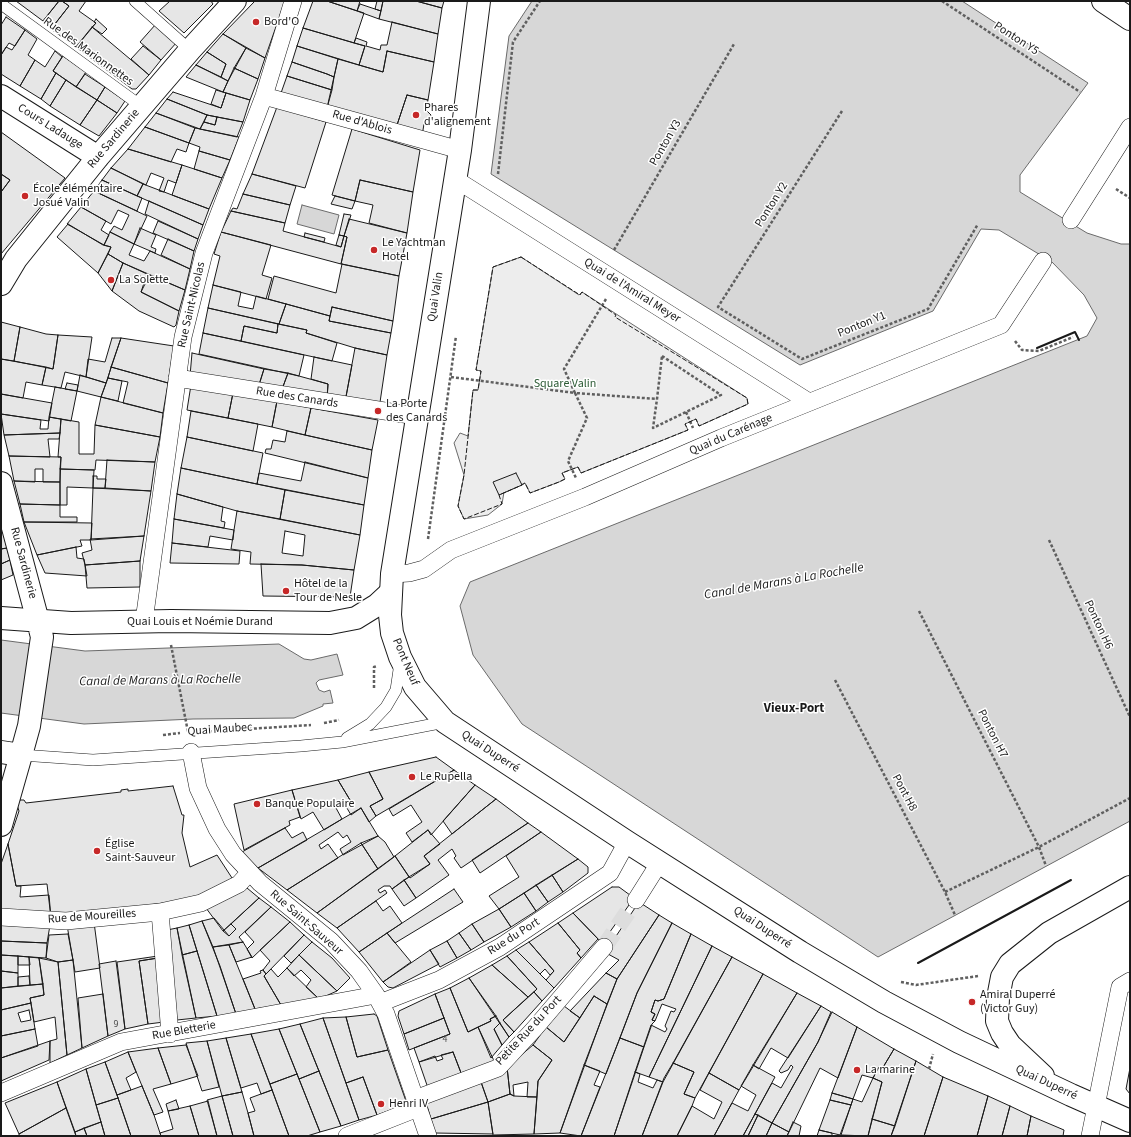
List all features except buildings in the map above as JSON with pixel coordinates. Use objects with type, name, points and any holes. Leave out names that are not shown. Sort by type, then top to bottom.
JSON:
[{"type":"street","name":"Rue Sardinerie","points":[[1,284],[16,259],[98,157],[190,50],[235,1]]},
{"type":"street","name":"Rue Saint-Nicolas","points":[[144,621],[183,337],[204,253],[264,96],[293,1]]},
{"type":"street","name":"Quai Valin","points":[[391,583],[416,416],[456,179],[479,1]]},
{"type":"street","points":[[1103,1],[1130,19]]},
{"type":"street","name":"Cours Ladauge","points":[[1,96],[98,157]]},
{"type":"street","name":"Rue d'Ablois","points":[[264,96],[460,150]]},
{"type":"street","points":[[1071,220],[1130,126]]},
{"type":"street","name":"Quai de l'Amiral Meyer","points":[[456,179],[809,402]]},
{"type":"street","points":[[1001,325],[1043,261]]},
{"type":"street","name":"Quai du Carénage","points":[[391,583],[409,573],[424,569],[451,550],[585,497],[809,402],[1001,325]]},
{"type":"street","name":"Rue des Canards","points":[[177,378],[416,416]]},
{"type":"street","name":"Rue Sardinerie","points":[[1,483],[40,629]]},
{"type":"street","name":"Quai Louis et Noémie Durand","points":[[1,618],[40,629],[71,623],[144,621],[330,623],[356,618],[377,604],[391,583]]},
{"type":"street","name":"Pont Neuf","points":[[391,583],[391,621],[400,657],[415,687],[445,722]]},
{"type":"street","points":[[1,825],[11,753],[29,726],[40,629]]},
{"type":"street","name":"Quai Duperré","points":[[445,722],[628,842],[800,952],[884,1002],[959,1042],[1051,1085],[1096,1101],[1130,1121]]},
{"type":"street","name":"Rue Saint-Sauveur","points":[[191,752],[197,785],[216,829],[232,854],[249,873],[331,941],[359,971],[378,999],[386,1014],[428,1136]]},
{"type":"street","name":"Rue du Port","points":[[378,999],[439,980],[500,947],[610,873],[628,842]]},
{"type":"street","points":[[636,900],[660,862]]},
{"type":"street","name":"Rue de Moureilles","points":[[1,917],[66,921],[160,912],[201,903],[239,884],[249,873]]},
{"type":"street","points":[[1051,1085],[1010,1045],[1002,1033],[997,1021],[999,986],[1010,964],[1049,934],[1130,888]]},
{"type":"street","points":[[160,912],[170,1034]]},
{"type":"street","name":"Petite Rue du Port","points":[[352,1135],[417,1103],[498,1068],[604,947]]},
{"type":"street","points":[[1090,1136],[1096,1101],[1125,984]]},
{"type":"street","name":"Rue Bletterie","points":[[1,1093],[121,1042],[378,999]]},
{"type":"lane","points":[[135,1],[190,50]]},
{"type":"lane","name":"Rue des Marionnettes","points":[[1,4],[141,106]]},
{"type":"lane","name":"Quai Maubec","points":[[342,742],[370,724],[386,707],[396,690],[400,670],[400,657]]},
{"type":"lane","name":"Quai Maubec","points":[[11,753],[93,760],[191,752],[301,746],[342,742],[445,722]]},
{"type":"path","points":[[498,174],[513,42],[540,1]]},
{"type":"path","name":"Ponton Y5","points":[[942,1],[1080,92]]},
{"type":"path","name":"Ponton Y3","points":[[614,250],[734,44]]},
{"type":"path","name":"Ponton Y2","points":[[718,307],[842,111]]},
{"type":"path","name":"Ponton Y1","points":[[718,307],[802,358],[928,309],[978,224]]},
{"type":"path","points":[[585,497],[568,461],[587,418],[564,369],[617,281]]},
{"type":"path","points":[[1001,325],[1022,350],[1039,351],[1073,337]]},
{"type":"path","points":[[662,356],[721,395],[654,428],[657,399],[662,356]]},
{"type":"path","points":[[451,377],[575,393],[657,399]]},
{"type":"path","name":"Ponton H6","points":[[1049,540],[1130,717]]},
{"type":"path","name":"Ponton H7","points":[[919,611],[1038,847],[1046,866]]},
{"type":"path","points":[[171,646],[186,719]]},
{"type":"path","points":[[373,691],[375,686],[374,667],[400,657]]},
{"type":"path","name":"Pont H8","points":[[835,680],[945,892],[955,915]]},
{"type":"path","points":[[322,724],[343,720]]},
{"type":"path","name":"Quai Maubec","points":[[156,736],[314,724]]},
{"type":"path","points":[[945,892],[1038,847],[1130,798]]},
{"type":"path","points":[[895,981],[916,985],[959,980],[987,974],[1010,964]]},
{"type":"green space","name":"Square Valin","points":[[521,257],[579,295],[582,292],[747,398],[748,404],[699,426],[696,419],[685,424],[688,430],[581,473],[578,467],[562,473],[565,479],[530,493],[525,483],[504,492],[502,504],[488,515],[464,519],[458,506],[464,475],[454,443],[460,433],[468,436],[473,390],[478,390],[481,371],[476,370],[493,267]]},
{"type":"water","name":"Canal de Marans à La Rochelle","points":[[532,1],[962,1],[1088,83],[1020,175],[1020,192],[1087,233],[1121,244],[1130,244],[1130,821],[878,957],[522,724],[473,655],[460,606],[470,582],[1087,336],[1097,318],[1084,295],[1052,262],[999,230],[981,229],[933,311],[800,365],[491,174],[509,36]]},
{"type":"water","points":[[302,205],[339,215],[334,234],[297,224]]},
{"type":"water","name":"Canal de Marans à La Rochelle","points":[[1,640],[85,651],[279,644],[304,659],[311,660],[337,654],[343,675],[319,680],[316,683],[319,690],[324,692],[330,690],[333,703],[323,704],[323,706],[294,718],[193,719],[84,724],[1,713]]},
{"type":"tunnel","points":[[604,947],[636,900]]},
{"type":"fence","points":[[521,257],[580,295],[582,292],[616,315],[615,317],[747,398],[748,404],[699,426],[696,419],[685,424],[688,430],[581,473],[578,467],[562,473],[565,479],[530,493],[525,483],[499,495],[502,504],[464,519],[458,506],[464,475],[473,390],[478,390],[481,371],[476,370],[493,267],[521,257]]},
{"type":"wall","points":[[1037,348],[1075,332],[1079,340]]},
{"type":"wall","points":[[918,963],[1071,880]]},
{"type":"place","name":"Bord'O","points":[[256,22]]},
{"type":"place","name":"Phares d'alignement","points":[[416,115]]},
{"type":"place","name":"École élémentaire Josué Valin","points":[[25,196]]},
{"type":"place","name":"Le Yachtman Hotel","points":[[374,250]]},
{"type":"place","name":"La Solette","points":[[111,280]]},
{"type":"place","name":"La Porte des Canards","points":[[378,411]]},
{"type":"place","name":"Hôtel de la Tour de Nesle","points":[[286,591]]},
{"type":"place","name":"Le Rupella","points":[[412,777]]},
{"type":"place","name":"Banque Populaire","points":[[257,804]]},
{"type":"place","name":"Église Saint-Sauveur","points":[[97,851]]},
{"type":"place","name":"Amiral Duperré (Victor Guy)","points":[[972,1002]]},
{"type":"place","name":"La marine","points":[[857,1070]]},
{"type":"place","name":"Henri IV","points":[[381,1104]]},
{"type":"district","name":"Vieux-Port","points":[[794,709]]}]
